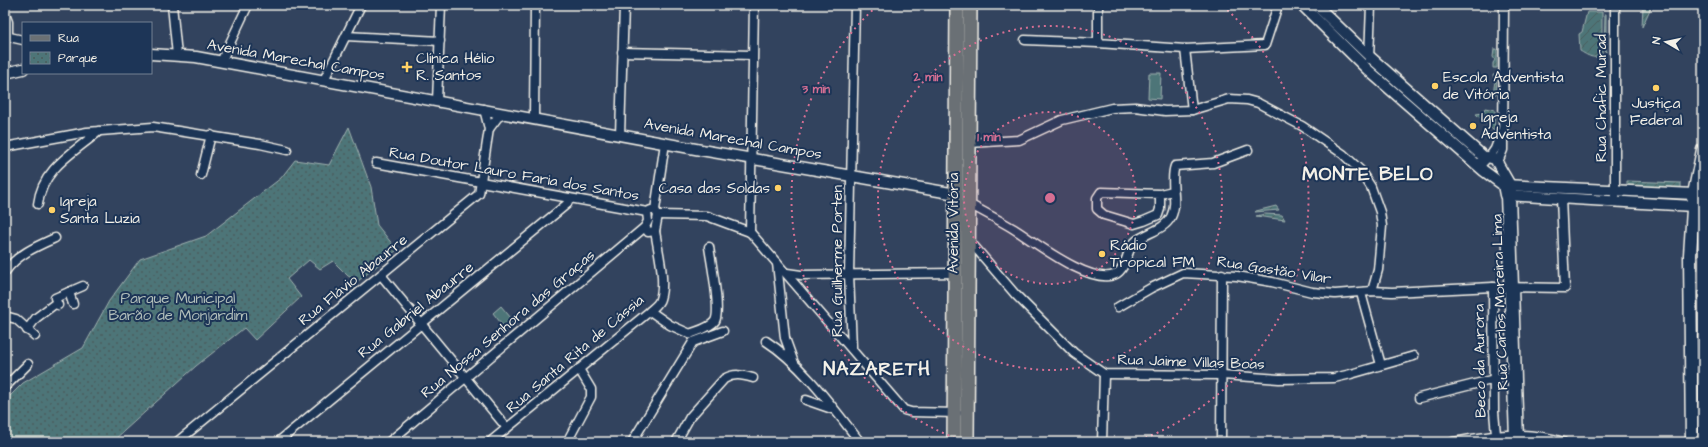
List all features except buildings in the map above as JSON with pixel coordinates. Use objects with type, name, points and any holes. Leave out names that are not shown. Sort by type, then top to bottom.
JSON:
[{"type":"main road","name":"Avenida Vitória","points":[[957,5],[955,273],[961,414],[967,442]]},
{"type":"main road","name":"Avenida Vitória","points":[[954,442],[961,414],[968,260],[970,5]]},
{"type":"main road","points":[[1692,442],[1690,272],[1696,202],[1703,150]]},
{"type":"main road","points":[[956,194],[965,200],[969,210]]},
{"type":"street","points":[[172,5],[177,54]]},
{"type":"street","points":[[220,62],[248,5]]},
{"type":"street","points":[[324,80],[361,5]]},
{"type":"street","points":[[436,101],[441,5]]},
{"type":"street","points":[[534,118],[535,5]]},
{"type":"street","points":[[620,135],[624,5]]},
{"type":"street","points":[[754,5],[750,158],[750,232],[907,412],[961,414]]},
{"type":"street","name":"Rua Guilherme Porten","points":[[852,348],[849,274],[855,5]]},
{"type":"street","points":[[1098,5],[1100,43]]},
{"type":"street","points":[[1025,40],[1100,43],[1185,49],[1265,45],[1278,5]]},
{"type":"street","points":[[1302,5],[1368,70],[1507,190],[1561,198],[1615,196]]},
{"type":"street","name":"Rua Carlos Moreira Lima","points":[[1316,5],[1369,56],[1492,161],[1507,190],[1517,439]]},
{"type":"street","points":[[1368,70],[1371,5]]},
{"type":"street","points":[[1484,171],[1481,162],[1492,161],[1504,150],[1504,5]]},
{"type":"street","name":"Rua Chafic Murad","points":[[1615,5],[1615,196]]},
{"type":"street","points":[[5,14],[8,22],[6,37],[22,40]]},
{"type":"street","points":[[346,36],[440,41]]},
{"type":"street","points":[[1185,49],[1192,110]]},
{"type":"street","points":[[622,52],[752,55]]},
{"type":"street","name":"Avenida Marechal Campos","points":[[152,54],[177,54],[534,118],[620,135],[956,194]]},
{"type":"street","points":[[5,73],[22,69]]},
{"type":"street","points":[[969,143],[1019,140],[1062,120],[1112,108],[1135,107],[1165,111],[1192,110],[1229,99],[1247,100],[1258,103],[1302,126],[1343,154],[1360,170],[1371,187],[1380,212],[1382,226],[1378,270],[1372,291]]},
{"type":"street","name":"Rua Flávio Abaurre","points":[[181,441],[479,194],[482,184],[490,129],[484,109]]},
{"type":"street","points":[[490,129],[498,118],[505,114]]},
{"type":"street","points":[[5,147],[100,130],[153,127],[211,135],[287,150]]},
{"type":"street","points":[[38,204],[44,185],[58,163],[100,130]]},
{"type":"street","points":[[201,175],[211,135]]},
{"type":"street","points":[[655,231],[648,232],[645,227],[653,212],[665,143]]},
{"type":"street","points":[[969,210],[1013,229],[1062,260],[1085,272],[1104,277],[1117,274],[1135,241],[1160,228],[1168,222],[1174,207],[1172,174],[1176,166],[1213,163],[1248,150]]},
{"type":"street","points":[[1484,171],[1494,172],[1492,161]]},
{"type":"street","name":"Rua Doutor Lauro Faria dos Santos","points":[[376,163],[482,184],[653,212],[707,216],[750,232]]},
{"type":"street","points":[[1507,190],[1696,202]]},
{"type":"street","points":[[1160,194],[1160,209],[1158,215],[1139,223],[1134,224],[1110,217],[1100,213],[1097,209],[1097,198],[1101,192],[1160,194],[1173,191]]},
{"type":"street","name":"Rua Gabriel Abaurre","points":[[278,442],[567,204],[569,198]]},
{"type":"street","points":[[1510,288],[1565,288],[1561,198]]},
{"type":"street","name":"Rua Santa Rita de Cássia","points":[[490,442],[650,311],[660,300],[662,286],[653,212]]},
{"type":"street","name":"Rua Nossa Senhora das Graças","points":[[389,442],[645,227]]},
{"type":"street","points":[[5,272],[20,256],[32,248],[55,238]]},
{"type":"street","name":"Rua Jaime Villas Boas","points":[[968,239],[1015,294],[1044,324],[1074,353],[1104,374],[1222,375],[1279,380],[1319,378],[1351,374],[1414,356]]},
{"type":"street","points":[[690,334],[709,326],[715,321],[717,301],[709,246]]},
{"type":"street","points":[[968,260],[986,259]]},
{"type":"street","points":[[777,263],[785,338],[794,364]]},
{"type":"street","points":[[787,273],[801,275],[955,273]]},
{"type":"street","name":"Rua Gastão Vilar","points":[[1118,308],[1180,273],[1222,274],[1272,282],[1312,292],[1335,294],[1372,291],[1392,292],[1510,288]]},
{"type":"street","points":[[1221,442],[1222,274]]},
{"type":"street","points":[[381,275],[507,428]]},
{"type":"street","points":[[798,287],[801,275]]},
{"type":"street","points":[[27,330],[36,318],[57,304],[55,298],[83,286]]},
{"type":"street","name":"Beco da Aurora","points":[[1493,288],[1495,379],[1494,412],[1496,434]]},
{"type":"street","name":"Rua Carlos Moreira Lima","points":[[1510,288],[1511,378],[1517,439]]},
{"type":"street","points":[[69,292],[73,304]]},
{"type":"street","points":[[1361,292],[1381,365]]},
{"type":"street","points":[[650,311],[670,325],[690,334],[693,342]]},
{"type":"street","points":[[5,316],[16,319],[35,336]]},
{"type":"street","points":[[632,442],[693,342],[724,331]]},
{"type":"street","points":[[766,341],[778,348],[794,364],[860,442]]},
{"type":"street","points":[[5,387],[28,364]]},
{"type":"street","points":[[567,442],[591,397],[591,388],[579,369]]},
{"type":"street","points":[[1102,442],[1104,374]]},
{"type":"street","points":[[676,442],[690,417],[724,379],[730,375],[753,378]]},
{"type":"street","points":[[1419,398],[1495,379],[1511,378]]},
{"type":"street","points":[[806,400],[834,410]]},
{"type":"street","points":[[1453,442],[1496,434],[1517,439],[1549,438],[1563,442]]},
{"type":"green space","points":[[1643,5],[1652,5],[1642,27]]},
{"type":"green space","points":[[1587,12],[1602,12],[1602,54],[1597,57],[1591,57],[1580,51],[1579,34],[1582,32]]},
{"type":"green space","points":[[1606,14],[1606,52],[1604,50]]},
{"type":"green space","points":[[1494,49],[1497,49],[1497,68],[1493,68],[1493,63],[1495,60],[1493,57]]},
{"type":"green space","points":[[1149,73],[1161,73],[1160,99],[1148,98]]},
{"type":"green space","points":[[1493,75],[1497,75],[1496,94],[1493,94],[1495,81]]},
{"type":"green space","points":[[1485,108],[1495,110],[1494,131],[1476,114],[1483,113]]},
{"type":"green space","name":"Parque Municipal Barão de Monjardim","points":[[349,127],[371,187],[377,225],[397,250],[358,281],[348,276],[333,261],[320,269],[309,260],[287,279],[301,297],[255,340],[244,328],[196,366],[114,440],[116,442],[5,442],[5,401],[23,383],[83,348],[109,301],[140,259],[206,236],[281,178],[295,160],[329,165]]},
{"type":"green space","points":[[1627,181],[1681,183],[1681,188],[1627,186]]},
{"type":"green space","points":[[1276,206],[1279,210],[1255,212],[1256,211]]},
{"type":"green space","points":[[1265,214],[1282,215],[1285,220],[1256,216]]},
{"type":"green space","points":[[501,306],[516,324],[507,331],[493,313]]},
{"type":"place","name":"Clínica Hélio R. Santos","points":[[407,67]]},
{"type":"place","name":"Escola Adventista de Vitória","points":[[1435,86]]},
{"type":"place","name":"Justiça Federal","points":[[1656,88]]},
{"type":"place","name":"Igreja Adventista","points":[[1473,126]]},
{"type":"place","name":"Casa das Soldas","points":[[778,188]]},
{"type":"place","name":"Igreja Santa Luzia","points":[[52,210]]},
{"type":"place","name":"Rádio Tropical FM","points":[[1102,254]]},
{"type":"district","name":"MONTE BELO","points":[[1368,174]]},
{"type":"district","name":"NAZARETH","points":[[877,369]]}]
